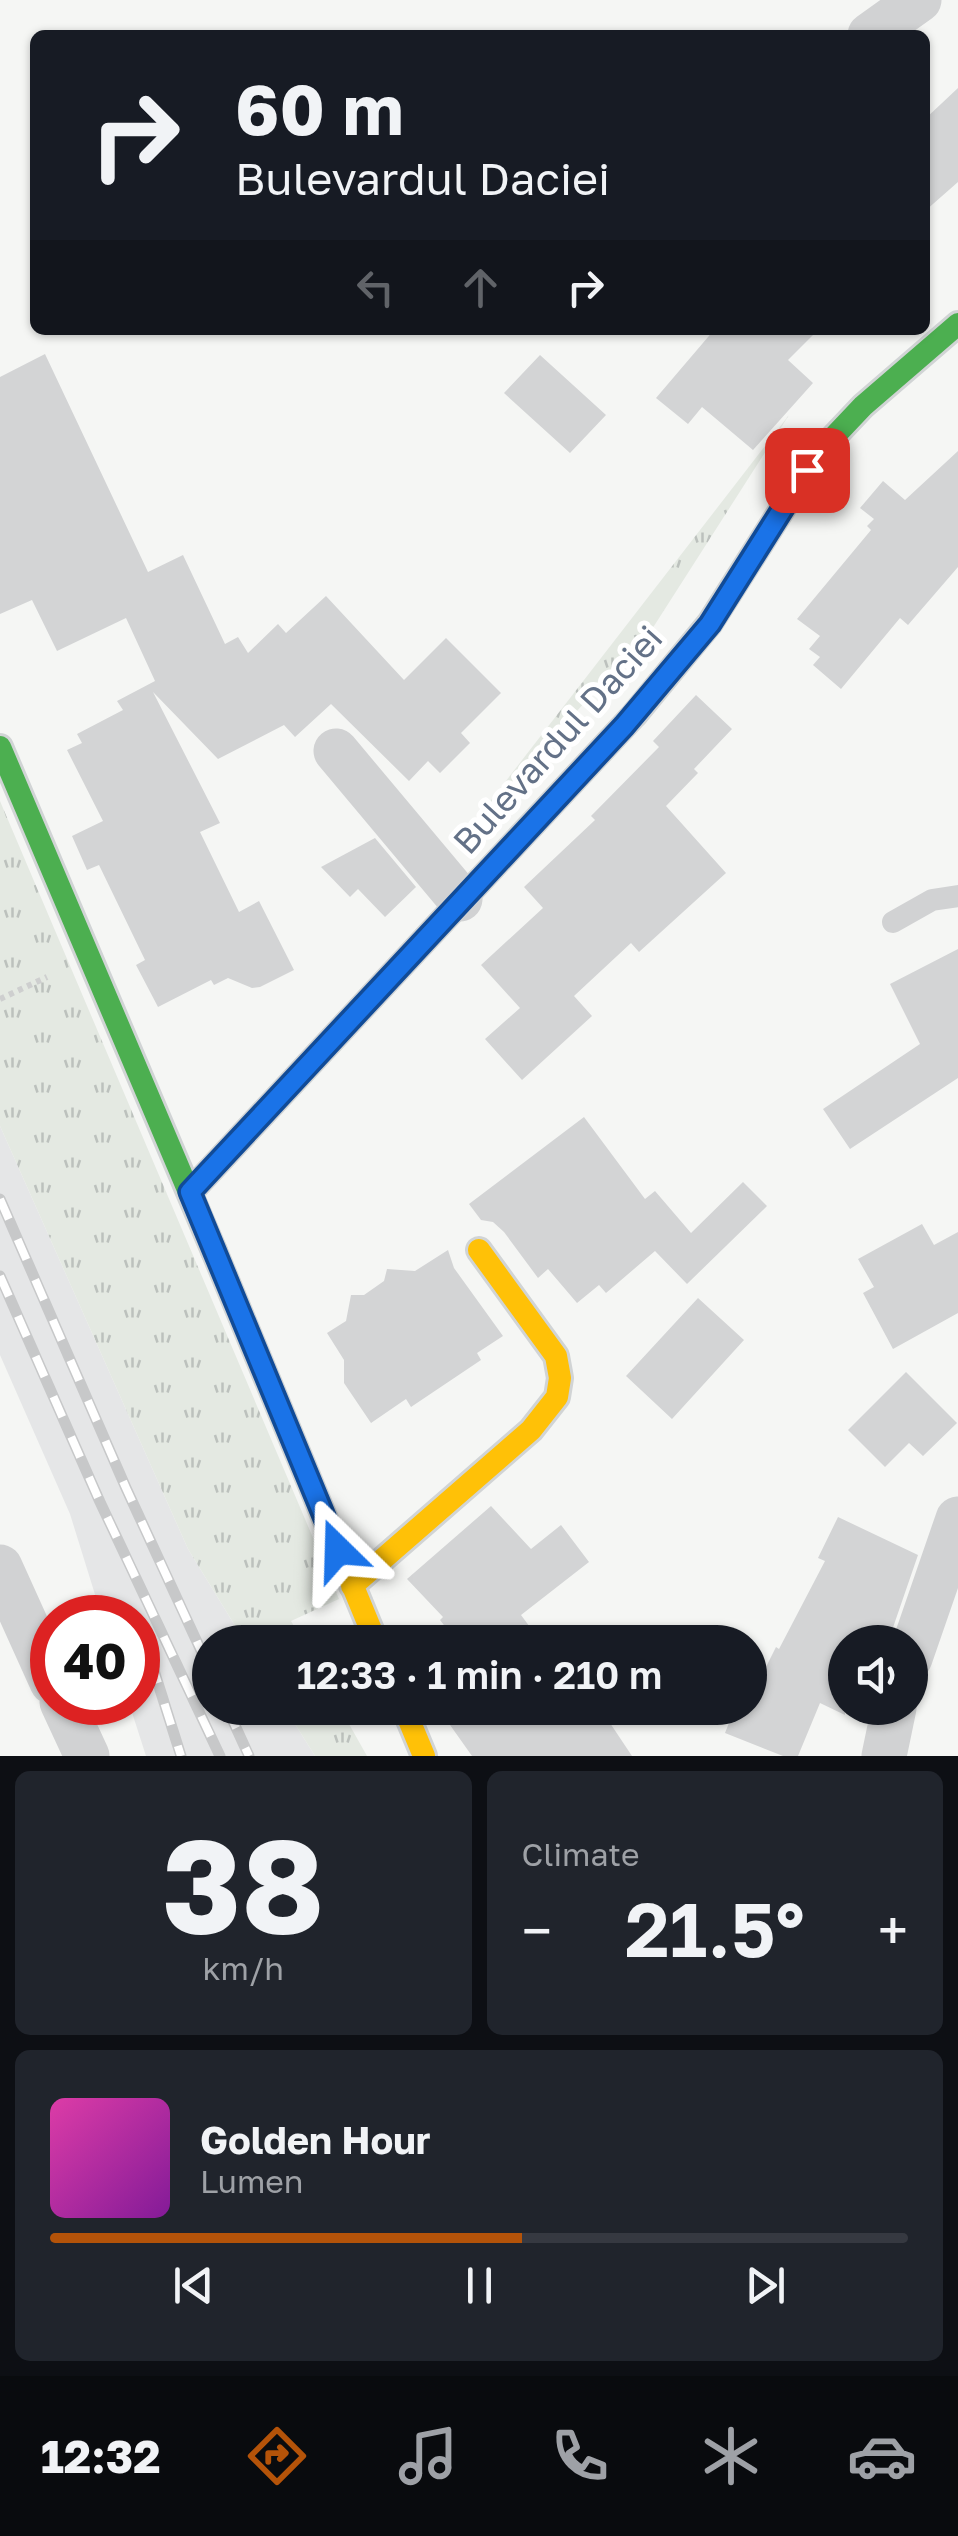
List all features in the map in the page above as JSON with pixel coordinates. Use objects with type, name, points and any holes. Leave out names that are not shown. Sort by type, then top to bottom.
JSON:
[{"type":"street","points":[[877,30],[919,0]]},
{"type":"street","name":"Bulevardul Daciei","points":[[190,1192],[624,726],[710,624],[828,443],[903,369],[958,324]]},
{"type":"street","points":[[0,747],[369,1625]]},
{"type":"street","points":[[336,751],[460,899]]},
{"type":"street","points":[[352,1586],[546,1416],[556,1402],[561,1371],[556,1356],[479,1250]]},
{"type":"street","points":[[921,1625],[958,1519]]},
{"type":"street","points":[[0,1567],[30,1633]]},
{"type":"street","points":[[73,1725],[87,1756]]},
{"type":"street","points":[[411,1725],[424,1756]]},
{"type":"street","points":[[884,1756],[890,1725]]},
{"type":"lane","points":[[894,922],[932,900],[958,896]]},
{"type":"shaded area","points":[[0,1126],[188,1549],[235,1625],[192,1625],[192,1725],[296,1725],[315,1756],[146,1756],[136,1725],[160,1725],[160,1595],[95,1595],[70,1514],[0,1355]]},
{"type":"green space","points":[[789,415],[654,626],[461,839]]},
{"type":"green space","points":[[0,801],[339,1599],[291,1621],[293,1625],[235,1625],[188,1549],[0,1126]]},
{"type":"green space","points":[[296,1725],[350,1725],[367,1756],[315,1756]]},
{"type":"building","points":[[958,88],[958,182],[930,207],[930,114]]},
{"type":"building","points":[[710,335],[813,335],[788,360],[813,383],[753,450],[702,407],[688,424],[656,398]]},
{"type":"building","points":[[45,354],[148,572],[183,555],[225,644],[238,637],[248,653],[278,624],[286,633],[326,596],[404,680],[446,638],[501,693],[461,733],[470,743],[440,773],[428,761],[409,781],[331,704],[295,737],[284,725],[218,759],[153,692],[220,823],[200,832],[239,912],[259,901],[294,970],[260,987],[252,988],[228,978],[214,985],[211,980],[158,1007],[136,965],[145,960],[99,865],[87,870],[72,836],[103,821],[67,750],[82,743],[77,734],[123,710],[117,701],[155,681],[126,618],[57,651],[32,600],[0,614],[0,377]]},
{"type":"building","points":[[540,355],[606,415],[570,453],[504,393]]},
{"type":"building","points":[[958,451],[958,567],[908,625],[900,618],[841,689],[813,665],[820,657],[809,649],[820,636],[797,619],[871,530],[867,526],[874,519],[860,508],[883,481],[905,500]]},
{"type":"building","points":[[696,695],[732,729],[666,806],[726,873],[639,952],[631,943],[574,996],[592,1016],[522,1080],[485,1039],[520,1008],[481,965],[543,908],[524,887],[595,820],[591,816],[659,747],[653,741]]},
{"type":"building","points":[[375,838],[416,887],[385,917],[358,889],[350,897],[321,867]]},
{"type":"building","points":[[958,949],[958,1078],[850,1149],[823,1109],[920,1044],[890,984]]},
{"type":"building","points":[[584,1117],[645,1199],[655,1191],[691,1233],[743,1182],[767,1206],[687,1284],[655,1251],[606,1293],[599,1285],[577,1303],[548,1269],[538,1278],[504,1232],[493,1222],[481,1220],[469,1204]]},
{"type":"building","points":[[922,1224],[934,1245],[958,1232],[958,1313],[893,1349],[863,1293],[874,1287],[858,1259]]},
{"type":"building","points":[[448,1250],[454,1268],[503,1336],[477,1353],[481,1360],[411,1407],[406,1399],[371,1423],[344,1383],[344,1360],[327,1333],[346,1321],[351,1295],[364,1295],[384,1281],[387,1269],[415,1271]]},
{"type":"building","points":[[698,1298],[744,1340],[672,1419],[626,1376]]},
{"type":"building","points":[[906,1372],[957,1423],[923,1456],[909,1443],[885,1467],[848,1430]]},
{"type":"building","points":[[491,1506],[531,1549],[561,1525],[589,1562],[521,1615],[528,1625],[444,1625],[440,1620],[443,1617],[407,1579]]},
{"type":"building","points":[[838,1517],[918,1555],[894,1625],[828,1625],[828,1707],[820,1703],[798,1756],[783,1756],[725,1733],[728,1725],[767,1725],[767,1665],[825,1561],[818,1558]]},
{"type":"building","points":[[450,1725],[611,1725],[632,1756],[472,1756]]},
{"type":"railway","points":[[0,1199],[192,1631]]},
{"type":"railway","points":[[0,1276],[100,1502],[220,1756]]},
{"type":"railway","points":[[160,1690],[181,1756]]},
{"type":"railway","points":[[235,1725],[249,1756]]},
{"type":"traffic: fast","points":[[635,714],[710,623],[828,443],[863,406],[958,324]]},
{"type":"traffic: fast","points":[[0,747],[214,1251]]},
{"type":"traffic: slow","points":[[352,1586],[531,1430],[557,1397],[560,1378],[556,1356],[479,1250]]},
{"type":"traffic: slow","points":[[214,1251],[369,1625]]},
{"type":"traffic: slow","points":[[411,1725],[424,1756]]},
{"type":"traffic: jam","points":[[190,1192],[635,714]]},
{"type":"route","points":[[338,1550],[190,1192],[624,726],[710,624],[807,470]]}]
